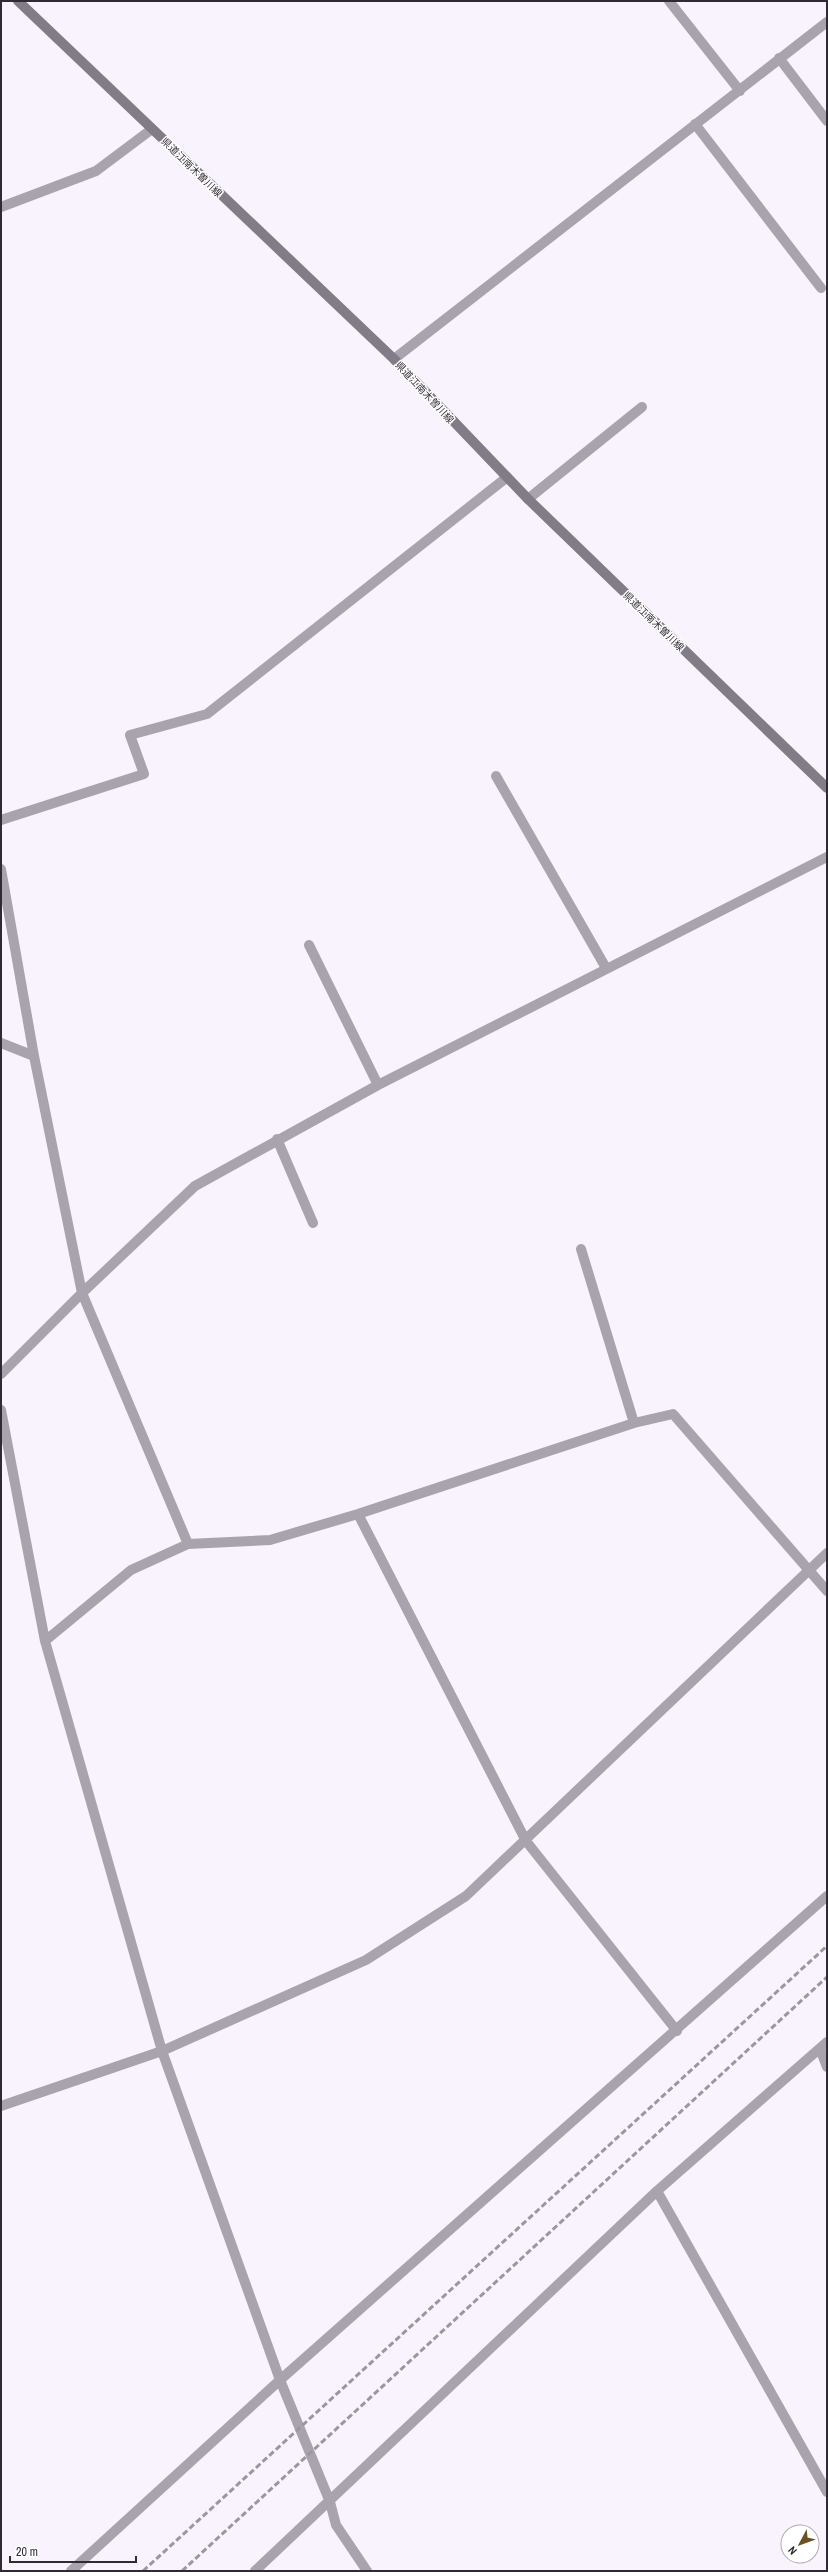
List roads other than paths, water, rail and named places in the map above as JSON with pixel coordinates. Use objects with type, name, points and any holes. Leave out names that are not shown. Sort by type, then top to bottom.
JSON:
[{"type":"main road","name":"県道江南木曽川線","points":[[18,1],[394,359],[506,478],[827,788]]},
{"type":"street","points":[[669,1],[740,91]]},
{"type":"street","points":[[394,359],[827,22]]},
{"type":"street","points":[[779,58],[827,122]]},
{"type":"street","points":[[695,124],[821,288]]},
{"type":"street","points":[[1,207],[96,171],[152,129]]},
{"type":"street","points":[[528,499],[642,407]]},
{"type":"street","points":[[1,820],[144,774],[130,735],[207,714],[506,478]]},
{"type":"street","points":[[496,776],[606,968]]},
{"type":"street","points":[[1,1374],[82,1293],[195,1186],[277,1139],[378,1085],[827,857]]},
{"type":"street","points":[[1,869],[34,1056],[82,1293],[188,1544]]},
{"type":"street","points":[[308,945],[378,1085]]},
{"type":"street","points":[[1,1043],[34,1056]]},
{"type":"street","points":[[277,1139],[313,1223]]},
{"type":"street","points":[[581,1249],[634,1424]]},
{"type":"street","points":[[1,1410],[45,1641],[162,2051],[280,2380],[330,2502],[336,2525],[367,2571]]},
{"type":"street","points":[[45,1641],[131,1570],[188,1544],[270,1540],[358,1514],[634,1424],[673,1414],[808,1572],[827,1591]]},
{"type":"street","points":[[358,1514],[526,1841],[677,2031]]},
{"type":"street","points":[[1,2106],[162,2051],[366,1960],[466,1896],[526,1841],[827,1553]]},
{"type":"street","points":[[72,2571],[280,2380],[677,2031],[827,1896]]},
{"type":"street","points":[[823,2045],[827,2067]]},
{"type":"street","points":[[255,2571],[330,2502],[657,2192],[823,2045]]},
{"type":"street","points":[[657,2192],[827,2492]]},
{"type":"railway","points":[[143,2571],[827,1946]]},
{"type":"railway","points":[[182,2571],[827,1977]]}]
